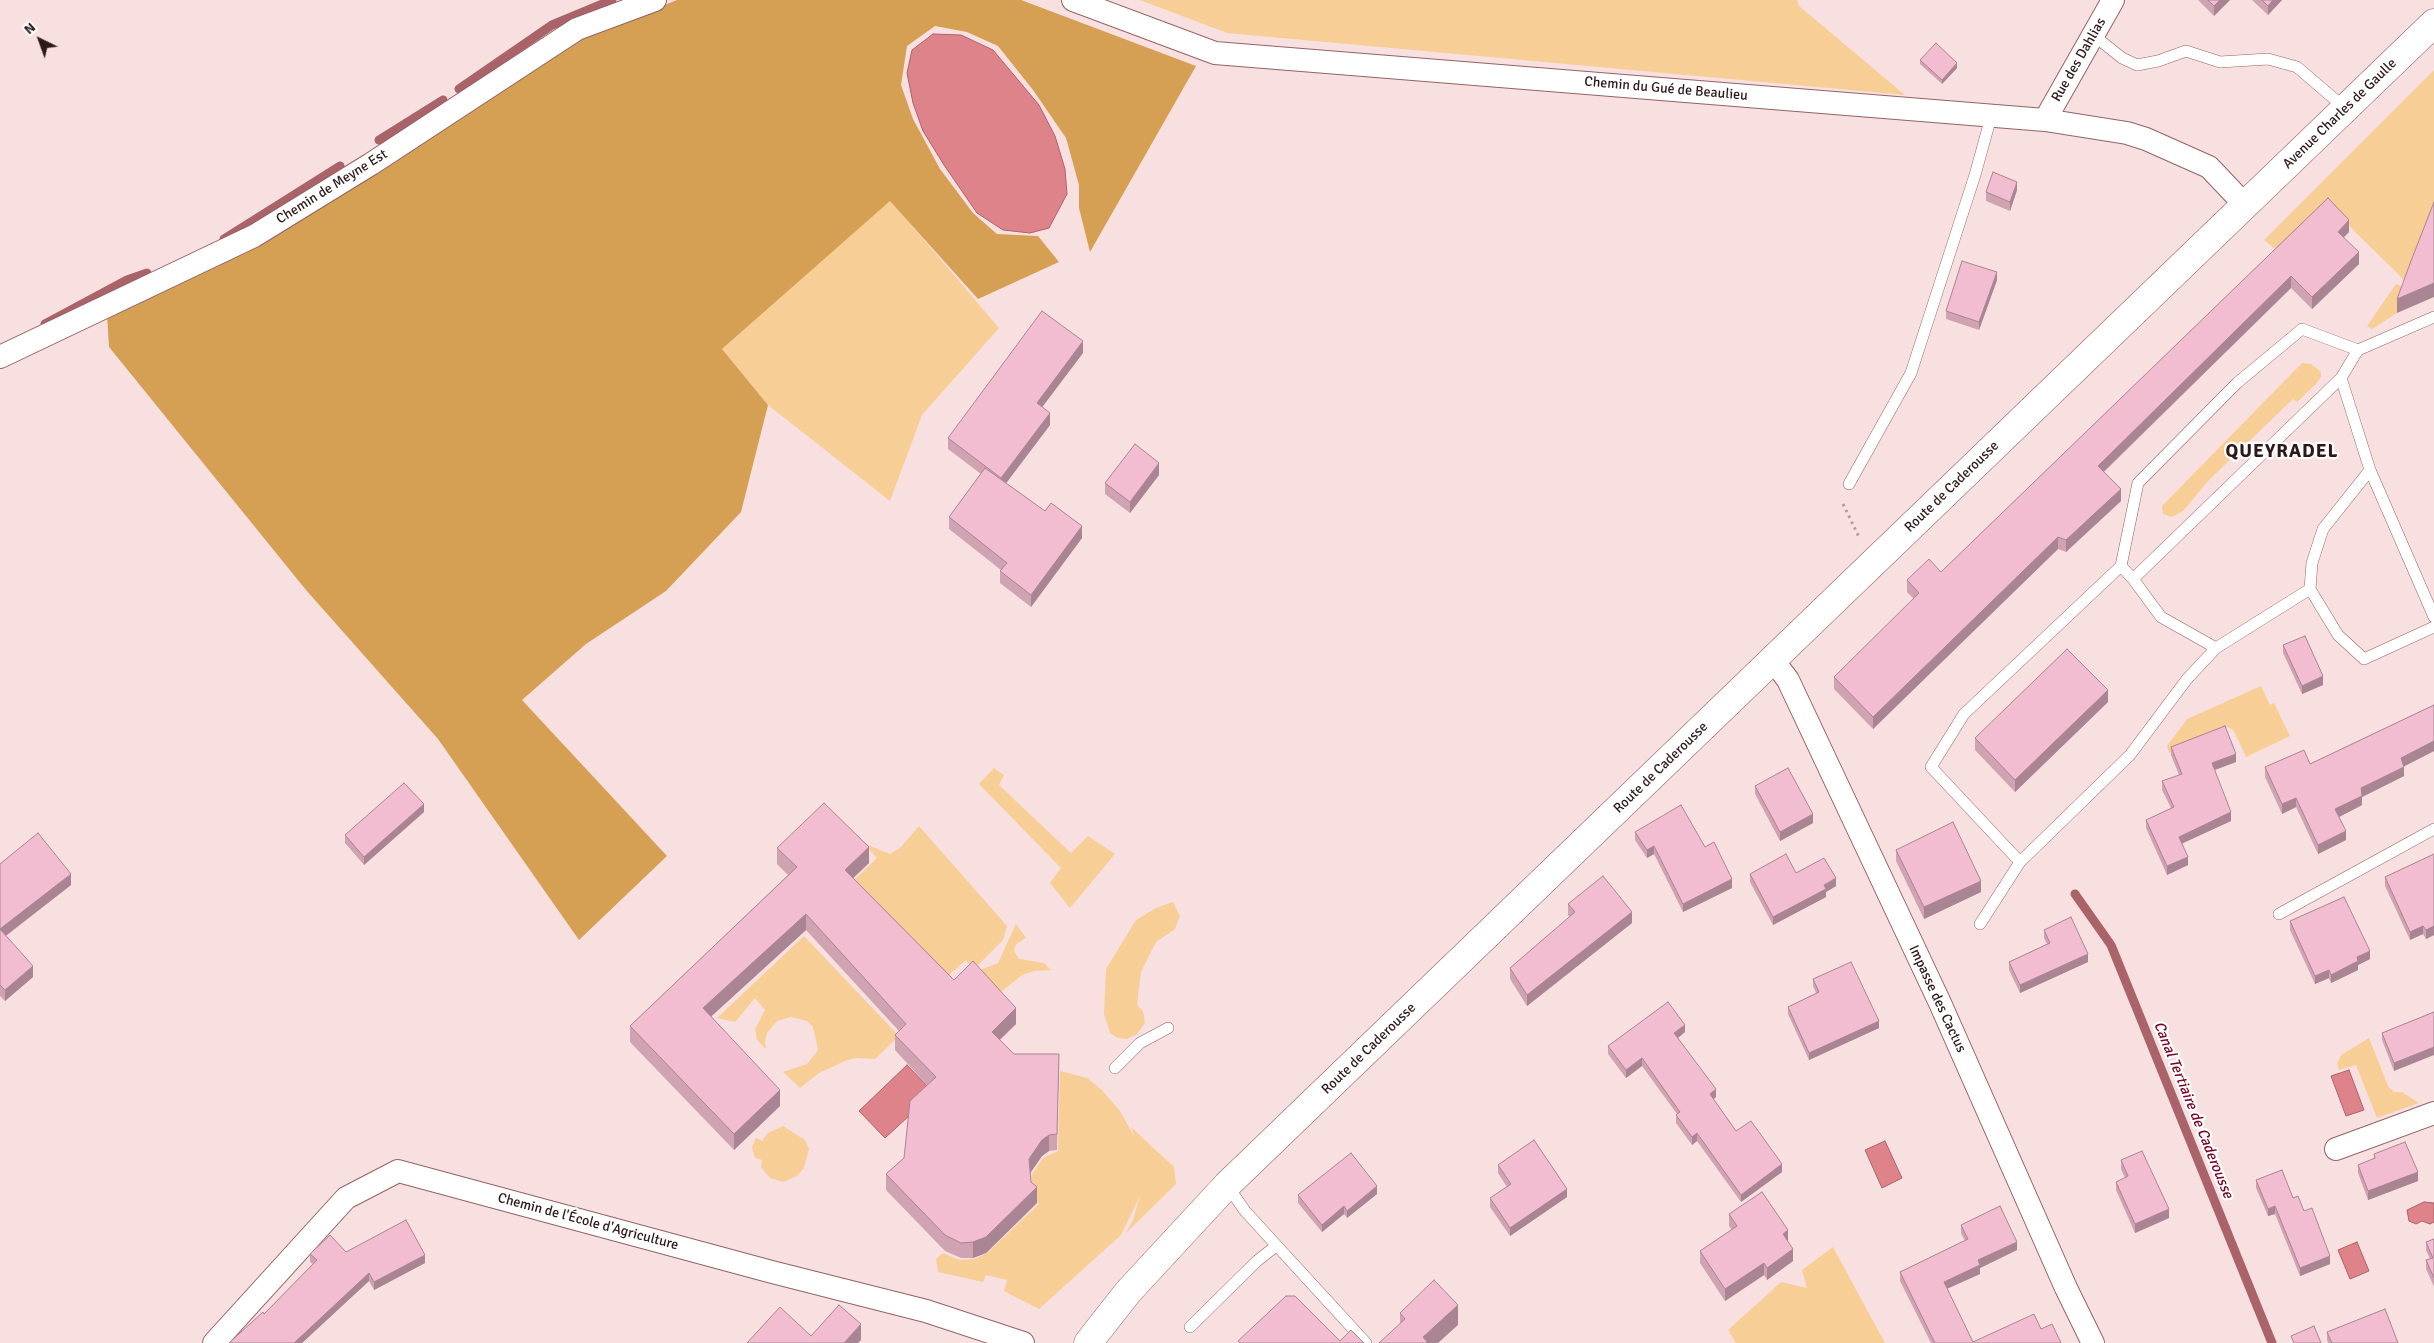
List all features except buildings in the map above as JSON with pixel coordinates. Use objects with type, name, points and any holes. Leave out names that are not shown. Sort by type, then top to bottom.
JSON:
[{"type":"main road","name":"Avenue Charles de Gaulle","points":[[2246,205],[2434,23]]},
{"type":"main road","name":"Route de Caderousse","points":[[1088,1343],[1128,1292],[1227,1185],[2246,205]]},
{"type":"street","name":"Chemin de Meyne Est","points":[[0,357],[254,236],[371,164],[578,29],[654,0]]},
{"type":"street","name":"Chemin du Gué de Beaulieu","points":[[1073,0],[1215,53],[1933,110],[1991,117],[2045,120],[2127,133],[2174,150],[2209,167],[2246,205]]},
{"type":"street","name":"Rue des Dahlias","points":[[2045,120],[2092,34],[2113,0]]},
{"type":"street","name":"Impasse des Cactus","points":[[1773,660],[1788,680],[1940,1003],[2066,1288],[2093,1343]]},
{"type":"street","points":[[2336,1149],[2434,1113]]},
{"type":"street","name":"Chemin de l'École d'Agriculture","points":[[214,1343],[346,1198],[398,1171],[772,1272],[926,1311],[1023,1343]]},
{"type":"lane","points":[[2092,34],[2122,58],[2138,65],[2158,61],[2186,51],[2220,62],[2268,59],[2297,66],[2346,109]]},
{"type":"lane","points":[[1849,484],[1911,373],[1989,132],[1991,117]]},
{"type":"lane","points":[[2133,579],[2341,378],[2358,350],[2434,317]]},
{"type":"lane","points":[[2020,862],[1931,767],[1964,714],[2121,566],[2138,483],[2237,383],[2302,329],[2358,350]]},
{"type":"lane","points":[[2341,378],[2370,470],[2434,617]]},
{"type":"lane","points":[[2370,470],[2323,529],[2312,563],[2310,589],[2338,635],[2364,658],[2434,627]]},
{"type":"lane","points":[[2121,566],[2161,617],[2216,648]]},
{"type":"lane","points":[[1980,924],[2020,862],[2130,755],[2187,679],[2216,648],[2310,589]]},
{"type":"lane","points":[[2278,914],[2434,829]]},
{"type":"lane","points":[[1114,1068],[1140,1043],[1168,1028]]},
{"type":"lane","points":[[1227,1185],[1245,1211],[1366,1343]]},
{"type":"lane","points":[[1190,1327],[1257,1261],[1276,1246]]},
{"type":"path","points":[[1849,484],[1843,504],[1861,541]]},
{"type":"shaded area","points":[[677,0],[1021,0],[1196,66],[1090,252],[1079,208],[1079,185],[1066,138],[1033,90],[998,46],[967,32],[935,26],[907,46],[901,85],[913,119],[940,169],[973,213],[997,234],[1038,236],[1059,262],[978,299],[890,201],[722,349],[768,405],[741,512],[666,591],[586,644],[522,700],[667,856],[579,940],[438,739],[306,590],[109,347],[107,314],[574,41]]},
{"type":"shaded area","points":[[1140,0],[1797,0],[1799,6],[1905,95],[1227,33]]},
{"type":"shaded area","points":[[933,34],[961,35],[993,50],[1039,105],[1055,136],[1065,169],[1067,194],[1049,228],[1030,233],[1003,230],[977,213],[923,131],[913,103],[907,73],[912,50]]},
{"type":"shaded area","points":[[2434,70],[2434,204],[2405,281],[2328,205],[2279,252],[2264,240]]},
{"type":"shaded area","points":[[890,200],[999,328],[922,415],[890,501],[768,405],[722,349]]},
{"type":"shaded area","points":[[2396,284],[2406,288],[2397,313],[2372,329],[2367,326]]},
{"type":"shaded area","points":[[2302,363],[2311,364],[2321,372],[2321,377],[2316,384],[2297,402],[2293,399],[2209,480],[2183,511],[2172,517],[2163,514],[2162,506]]},
{"type":"shaded area","points":[[2261,686],[2270,705],[2274,703],[2290,736],[2246,757],[2234,731],[2228,727],[2169,753],[2167,746],[2187,719]]},
{"type":"shaded area","points":[[994,768],[1004,775],[999,785],[1071,853],[1088,836],[1115,854],[1070,908],[1050,883],[1061,868],[979,784]]},
{"type":"shaded area","points":[[919,826],[1007,926],[1003,940],[973,970],[966,960],[942,981],[849,885],[877,858],[865,844],[890,854],[900,848]]},
{"type":"shaded area","points":[[1173,902],[1180,916],[1175,929],[1156,942],[1141,972],[1137,1005],[1143,1011],[1145,1023],[1137,1034],[1127,1039],[1118,1038],[1110,1033],[1104,1014],[1106,969],[1136,920],[1156,908]]},
{"type":"shaded area","points":[[1016,924],[1026,938],[1016,944],[1014,951],[1019,959],[1044,963],[1051,970],[1034,971],[1022,975],[1001,992],[980,970],[998,963]]},
{"type":"shaded area","points":[[804,936],[899,1036],[875,1059],[855,1058],[845,1061],[819,1073],[800,1088],[783,1072],[807,1064],[818,1050],[813,1027],[807,1021],[791,1017],[777,1021],[767,1033],[766,1049],[757,1040],[755,1029],[765,1010],[755,998],[735,1022],[717,1018]]},
{"type":"shaded area","points":[[2369,1038],[2388,1086],[2394,1092],[2402,1092],[2419,1103],[2377,1118],[2356,1065],[2339,1070],[2337,1064],[2341,1055]]},
{"type":"shaded area","points":[[907,1065],[934,1093],[885,1138],[859,1111]]},
{"type":"shaded area","points":[[2349,1070],[2364,1110],[2346,1116],[2331,1076]]},
{"type":"shaded area","points":[[1060,1071],[1087,1078],[1102,1090],[1120,1111],[1135,1138],[1131,1127],[1174,1167],[1176,1184],[1125,1234],[1133,1220],[1140,1196],[1121,1235],[1039,1309],[1004,1291],[1007,1280],[986,1275],[983,1282],[938,1272],[936,1259],[943,1253],[959,1260],[975,1259],[987,1253],[1039,1204],[1033,1196],[1031,1176],[1043,1158],[1058,1151]]},
{"type":"shaded area","points":[[783,1126],[805,1140],[809,1149],[804,1168],[797,1176],[784,1182],[770,1178],[761,1167],[762,1160],[755,1158],[752,1147],[756,1138],[762,1141],[768,1133]]},
{"type":"shaded area","points":[[1885,1141],[1902,1178],[1882,1188],[1865,1150]]},
{"type":"shaded area","points":[[2424,1202],[2434,1203],[2434,1222],[2430,1224],[2422,1221],[2416,1224],[2409,1221],[2407,1210]]},
{"type":"shaded area","points":[[2357,1242],[2369,1271],[2350,1279],[2338,1250]]},
{"type":"shaded area","points":[[1833,1247],[1885,1343],[1736,1343],[1728,1330],[1781,1282],[1807,1288],[1802,1270]]},
{"type":"waterway","points":[[459,89],[552,25],[612,0]]},
{"type":"waterway","points":[[379,140],[443,100]]},
{"type":"waterway","points":[[224,239],[340,166]]},
{"type":"waterway","points":[[45,324],[127,280],[147,273]]},
{"type":"waterway","name":"Canal Tertiaire de Caderousse","points":[[2075,894],[2111,945],[2272,1343]]},
{"type":"district","name":"QUEYRADEL","points":[[2282,452]]}]
